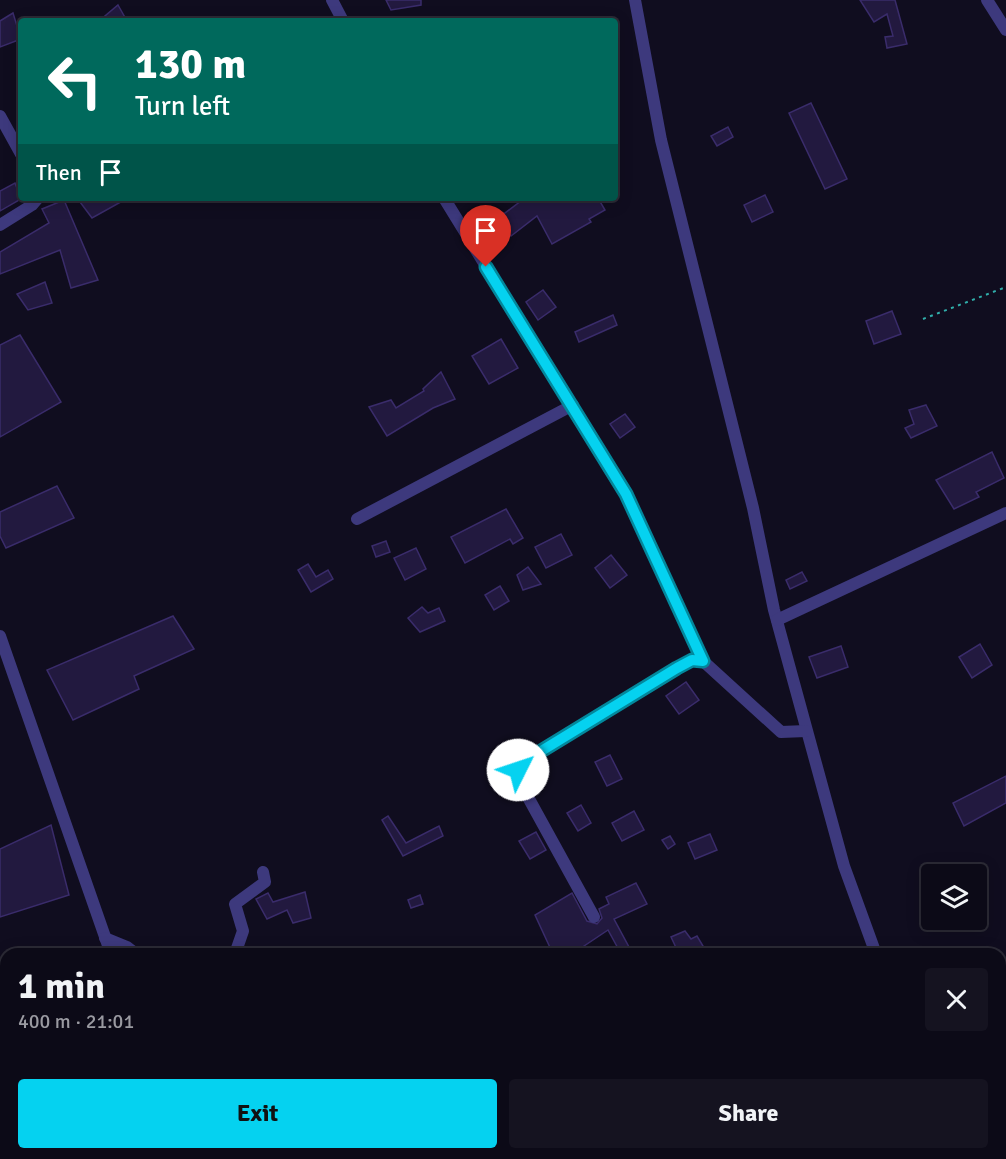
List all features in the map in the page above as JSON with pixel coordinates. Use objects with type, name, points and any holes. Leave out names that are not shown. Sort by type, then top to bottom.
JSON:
[{"type":"street","points":[[332,0],[341,18]]},
{"type":"street","points":[[635,0],[661,140],[753,508],[777,620],[844,866],[874,948]]},
{"type":"street","points":[[987,0],[1006,30]]},
{"type":"street","points":[[0,116],[18,149]]},
{"type":"street","points":[[0,225],[32,206],[36,201]]},
{"type":"street","points":[[446,201],[626,494],[703,661],[781,732],[806,731]]},
{"type":"street","points":[[357,519],[573,405]]},
{"type":"street","points":[[777,620],[1006,513]]},
{"type":"street","points":[[0,636],[109,948]]},
{"type":"street","points":[[594,917],[518,779],[520,764],[692,660],[703,661]]},
{"type":"street","points":[[237,948],[243,931],[235,904],[265,882],[263,872]]},
{"type":"street","points":[[105,938],[128,948]]},
{"type":"path","points":[[923,319],[1006,287]]},
{"type":"building","points":[[386,0],[421,0],[421,5],[391,10]]},
{"type":"building","points":[[860,0],[895,0],[907,44],[887,48],[885,37],[893,36],[887,14],[874,22]]},
{"type":"building","points":[[118,5],[125,18],[103,18]]},
{"type":"building","points":[[13,13],[18,29],[18,40],[0,47],[0,21]]},
{"type":"building","points":[[811,103],[847,179],[825,189],[789,113]]},
{"type":"building","points":[[728,127],[733,137],[717,146],[711,136]]},
{"type":"building","points":[[15,183],[18,201],[0,211],[0,191]]},
{"type":"building","points":[[765,195],[773,212],[752,222],[744,205]]},
{"type":"building","points":[[64,201],[98,280],[71,288],[60,250],[0,274],[0,252],[49,223],[42,209]]},
{"type":"building","points":[[79,201],[123,201],[92,218]]},
{"type":"building","points":[[521,201],[600,201],[605,210],[589,219],[591,222],[552,244],[537,216],[511,236],[497,219]]},
{"type":"building","points":[[45,282],[52,303],[28,310],[17,294]]},
{"type":"building","points":[[543,290],[556,307],[538,320],[526,302]]},
{"type":"building","points":[[892,311],[901,334],[874,344],[866,321]]},
{"type":"building","points":[[613,315],[617,325],[579,342],[575,332]]},
{"type":"building","points":[[20,335],[61,402],[0,437],[0,345]]},
{"type":"building","points":[[501,339],[518,368],[489,384],[472,356]]},
{"type":"building","points":[[441,372],[455,399],[433,408],[387,436],[369,407],[391,400],[396,408],[424,391],[423,389]]},
{"type":"building","points":[[926,405],[937,426],[911,438],[905,428],[914,424],[909,410]]},
{"type":"building","points":[[625,414],[635,427],[620,438],[610,424]]},
{"type":"building","points":[[992,452],[1004,478],[976,492],[979,497],[954,509],[936,480]]},
{"type":"building","points":[[57,486],[74,518],[6,548],[0,536],[0,512]]},
{"type":"building","points":[[506,509],[523,538],[513,544],[510,539],[465,563],[451,537]]},
{"type":"building","points":[[561,534],[572,555],[546,568],[535,547]]},
{"type":"building","points":[[386,541],[390,552],[376,557],[372,546]]},
{"type":"building","points":[[416,548],[426,569],[405,580],[394,558]]},
{"type":"building","points":[[611,555],[627,575],[610,588],[595,568]]},
{"type":"building","points":[[308,564],[316,577],[328,570],[333,579],[311,592],[298,570]]},
{"type":"building","points":[[528,567],[541,584],[523,590],[517,575]]},
{"type":"building","points":[[802,572],[807,581],[790,589],[786,580]]},
{"type":"building","points":[[500,586],[509,601],[494,610],[485,595]]},
{"type":"building","points":[[422,607],[428,613],[439,608],[445,621],[420,632],[408,618]]},
{"type":"building","points":[[173,616],[194,649],[134,676],[139,689],[73,720],[47,670]]},
{"type":"building","points":[[980,644],[992,665],[972,678],[959,657]]},
{"type":"building","points":[[841,646],[848,667],[817,678],[809,657]]},
{"type":"building","points":[[686,682],[699,700],[679,714],[666,696]]},
{"type":"building","points":[[610,755],[622,779],[607,786],[595,762]]},
{"type":"building","points":[[1006,776],[1006,803],[964,826],[953,803]]},
{"type":"building","points":[[581,805],[591,823],[578,831],[567,813]]},
{"type":"building","points":[[634,811],[644,830],[622,841],[612,823]]},
{"type":"building","points":[[388,816],[406,843],[439,826],[443,836],[403,856],[382,820]]},
{"type":"building","points":[[51,825],[69,895],[0,917],[0,849]]},
{"type":"building","points":[[536,832],[546,850],[530,859],[519,841]]},
{"type":"building","points":[[710,834],[717,850],[695,859],[688,843]]},
{"type":"building","points":[[670,836],[675,844],[668,849],[662,840]]},
{"type":"building","points":[[636,883],[647,904],[614,919],[629,947],[618,948],[608,930],[581,948],[550,948],[535,915],[572,893],[587,921],[597,924],[602,918],[599,909],[609,904],[606,897]]},
{"type":"building","points":[[305,892],[311,918],[293,923],[287,910],[267,919],[256,899],[268,893],[273,902]]},
{"type":"building","points":[[420,895],[423,904],[411,908],[408,900]]},
{"type":"building","points":[[685,931],[691,939],[697,936],[704,948],[676,948],[671,937]]},
{"type":"route","points":[[486,267],[626,494],[703,661],[692,660],[677,668],[520,764],[518,770]]}]
